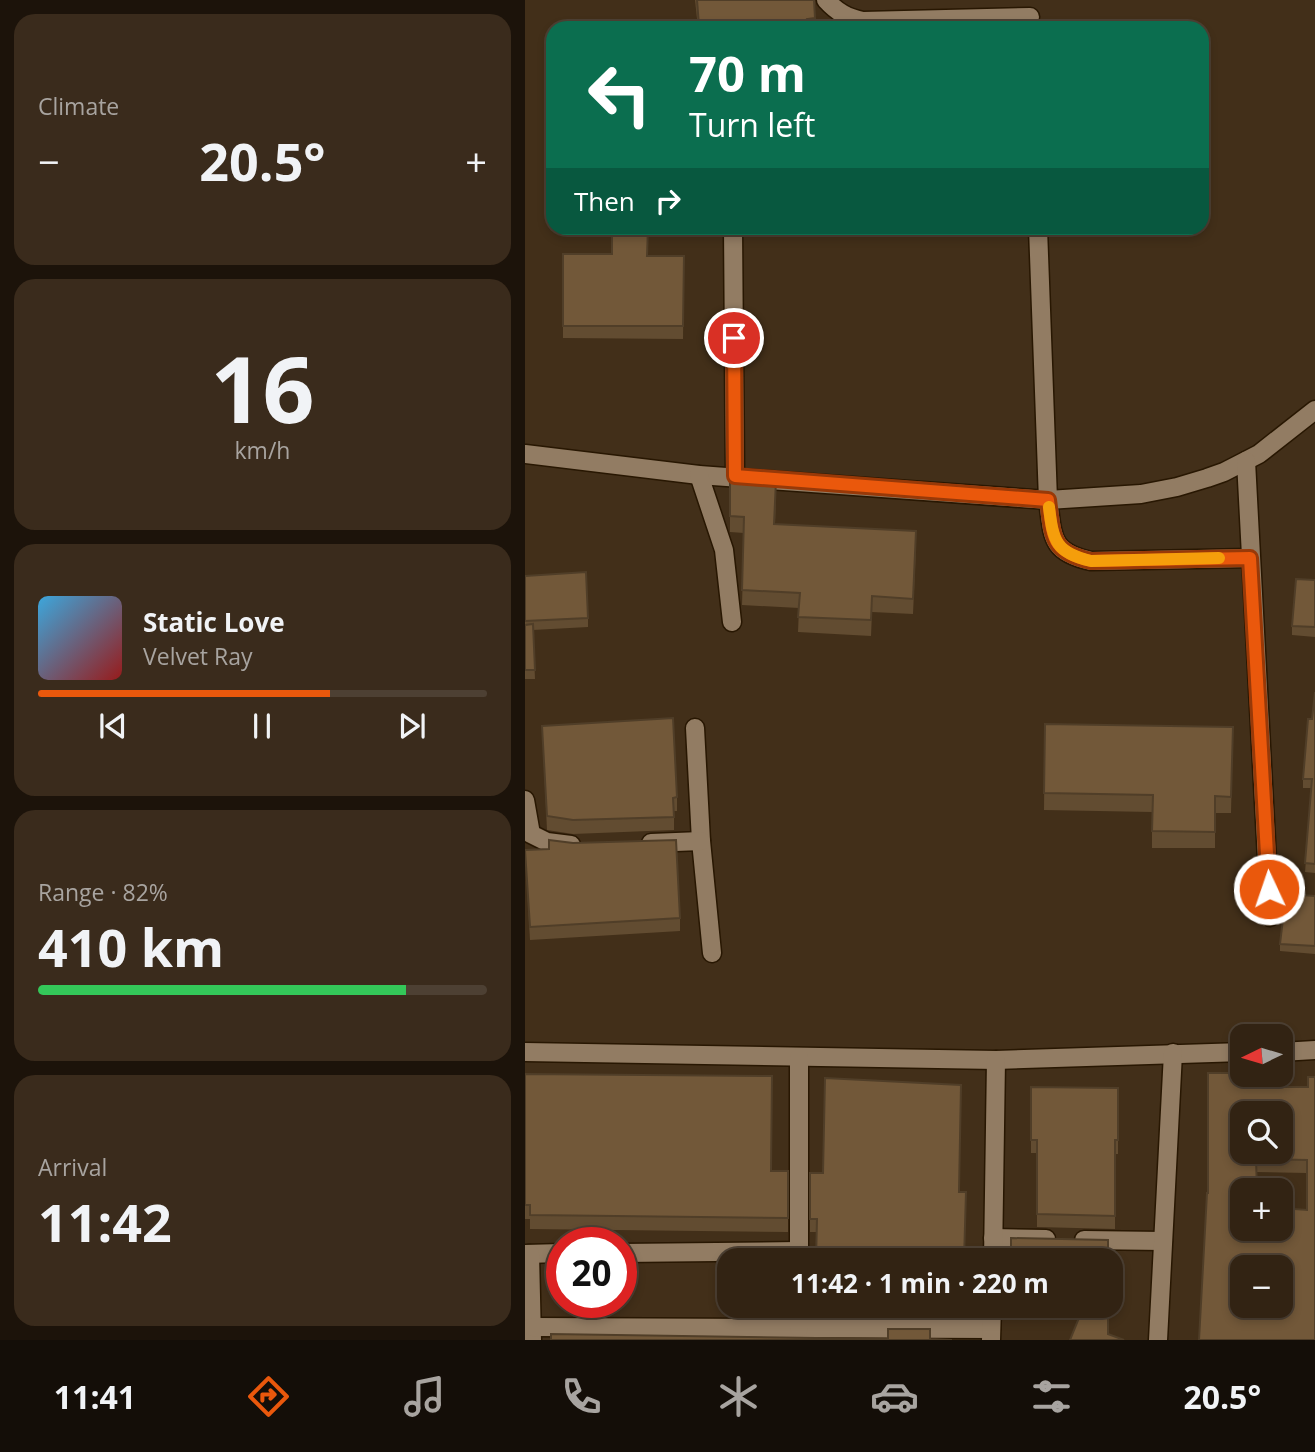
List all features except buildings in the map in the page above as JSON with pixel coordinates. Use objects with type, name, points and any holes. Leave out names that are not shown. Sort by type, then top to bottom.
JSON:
[{"type":"street","points":[[826,0],[836,11],[848,18],[863,21],[1030,15]]},
{"type":"street","points":[[733,235],[735,476]]},
{"type":"street","points":[[1038,235],[1048,500],[1052,533],[1060,548],[1073,557],[1091,561],[1250,558]]},
{"type":"street","points":[[525,454],[699,475],[1048,500],[1141,494],[1177,487],[1224,472],[1246,461],[1315,410]]},
{"type":"street","points":[[1246,461],[1270,916]]},
{"type":"street","points":[[699,475],[724,550],[732,622]]},
{"type":"street","points":[[695,728],[701,841],[712,953]]},
{"type":"street","points":[[525,800],[531,834],[547,842],[586,845]]},
{"type":"street","points":[[638,843],[701,841]]},
{"type":"street","points":[[1293,1051],[1315,1050]]},
{"type":"street","points":[[525,1052],[996,1060],[1230,1052]]},
{"type":"street","points":[[1158,1340],[1173,1053]]},
{"type":"street","points":[[799,1058],[799,1248]]},
{"type":"street","points":[[993,1248],[996,1060]]},
{"type":"street","points":[[993,1238],[1163,1241]]},
{"type":"street","points":[[546,1253],[527,1254],[532,1333],[733,1334],[799,1328],[991,1334]]},
{"type":"street","points":[[637,1253],[717,1254]]},
{"type":"street","points":[[799,1318],[799,1328]]},
{"type":"slow traffic","points":[[1049,507],[1052,533],[1060,548],[1073,557],[1091,561],[1219,558]]},
{"type":"route","points":[[734,338],[735,476],[1048,500],[1052,533],[1060,548],[1073,557],[1091,561],[1250,558],[1269,889]]}]
